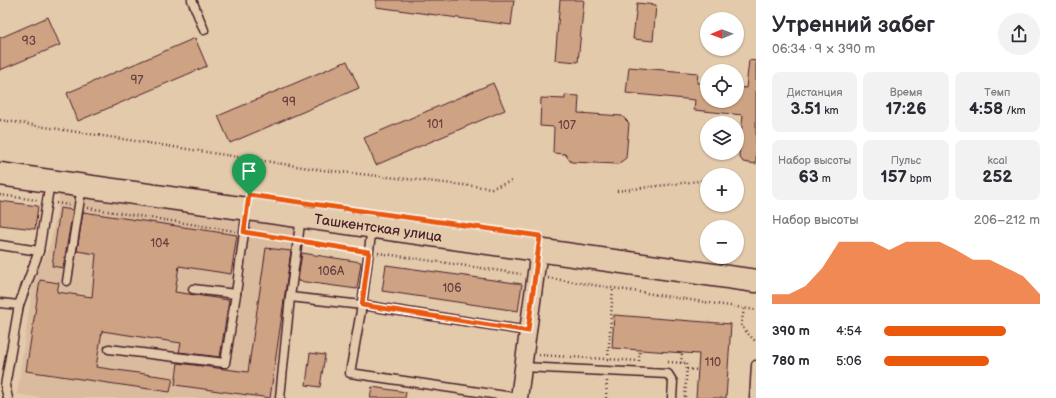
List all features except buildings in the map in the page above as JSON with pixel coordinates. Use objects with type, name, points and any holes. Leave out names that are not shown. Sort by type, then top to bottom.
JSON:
[{"type":"main road","name":"Ташкентская улица","points":[[0,160],[248,202],[539,243],[756,281]]},
{"type":"main road","name":"Ташкентская улица","points":[[0,174],[82,185],[248,202],[302,216],[372,226],[505,238]]},
{"type":"main road","name":"Ташкентская улица","points":[[539,243],[756,266]]},
{"type":"street","points":[[519,398],[536,276],[539,243]]},
{"type":"lane","points":[[192,0],[204,30]]},
{"type":"lane","points":[[8,398],[2,386],[19,305],[39,251],[50,181]]},
{"type":"lane","points":[[68,281],[82,185]]},
{"type":"lane","points":[[110,349],[225,363],[248,202]]},
{"type":"lane","points":[[280,398],[290,297],[302,216]]},
{"type":"lane","points":[[372,226],[362,305],[350,373],[519,398]]},
{"type":"lane","points":[[0,245],[39,251]]},
{"type":"lane","points":[[193,289],[236,294]]},
{"type":"lane","points":[[290,297],[362,305],[528,331]]},
{"type":"lane","points":[[0,302],[19,305]]},
{"type":"lane","points":[[754,398],[756,365]]},
{"type":"lane","points":[[523,367],[668,374],[673,382],[672,398]]},
{"type":"path","points":[[0,120],[322,170],[492,188],[512,181]]},
{"type":"path","points":[[617,191],[700,181]]},
{"type":"path","points":[[0,195],[756,310]]},
{"type":"path","points":[[606,398],[613,288]]},
{"type":"path","points":[[744,309],[741,326],[756,342]]},
{"type":"path","points":[[639,361],[640,350]]},
{"type":"path","points":[[681,363],[682,353]]},
{"type":"path","points":[[534,355],[646,361]]},
{"type":"path","points":[[667,362],[687,364],[685,398]]},
{"type":"path","points":[[687,369],[698,370]]},
{"type":"shaded area","points":[[62,180],[303,213],[278,398],[42,398],[17,394],[33,282],[51,242]]},
{"type":"route","points":[[249,195],[540,236],[528,331],[362,305],[369,252],[244,232],[249,195]]}]
